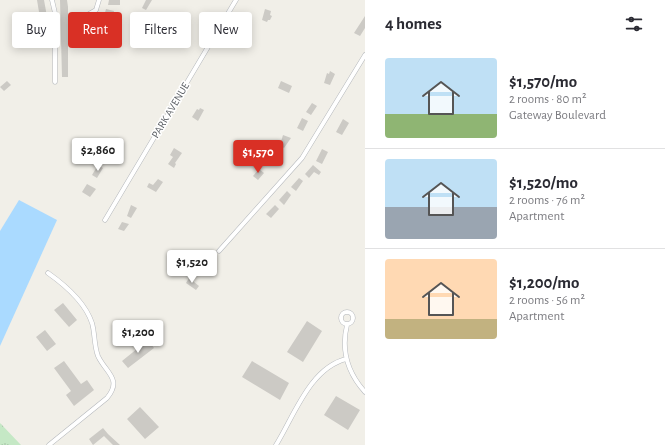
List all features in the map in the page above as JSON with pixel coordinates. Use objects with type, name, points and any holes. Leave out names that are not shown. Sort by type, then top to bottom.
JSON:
[{"type":"street","points":[[52,0],[55,13],[55,82]]},
{"type":"street","points":[[92,12],[96,10],[99,0]]},
{"type":"street","name":"PARK AVENUE","points":[[105,220],[236,0]]},
{"type":"street","points":[[219,251],[302,158],[365,55]]},
{"type":"street","points":[[48,273],[76,297],[88,314],[98,355],[114,380],[112,393],[95,409],[50,445]]},
{"type":"street","points":[[347,325],[344,345],[346,359],[349,369],[365,392]]},
{"type":"street","points":[[276,445],[317,376],[332,364],[346,359]]},
{"type":"green space","points":[[0,423],[21,445],[0,445]]},
{"type":"water","points":[[19,200],[57,220],[0,346],[0,231]]},
{"type":"building","points":[[37,0],[44,0],[46,12],[39,12]]},
{"type":"building","points":[[60,0],[67,0],[68,77],[62,77]]},
{"type":"building","points":[[109,0],[120,0],[120,5],[108,5]]},
{"type":"building","points":[[146,0],[152,0],[146,10],[142,8]]},
{"type":"building","points":[[106,9],[114,11],[114,12],[105,12]]},
{"type":"building","points":[[265,9],[271,11],[270,15],[272,16],[267,22],[262,20]]},
{"type":"building","points":[[365,16],[365,28],[360,36],[354,33]]},
{"type":"building","points":[[330,71],[335,74],[330,85],[324,83],[327,73],[329,74]]},
{"type":"building","points":[[7,81],[11,85],[4,91],[0,87]]},
{"type":"building","points":[[281,81],[292,86],[289,93],[278,88]]},
{"type":"building","points":[[312,103],[317,106],[311,115],[306,112]]},
{"type":"building","points":[[200,108],[204,110],[198,121],[192,117],[197,109],[199,110]]},
{"type":"building","points":[[302,118],[308,121],[303,131],[297,128]]},
{"type":"building","points":[[343,119],[349,123],[342,135],[336,132]]},
{"type":"building","points":[[283,135],[291,138],[284,148],[280,145]]},
{"type":"building","points":[[174,148],[182,153],[175,163],[174,168],[168,164],[173,157],[170,155]]},
{"type":"building","points":[[322,149],[328,152],[322,164],[316,161]]},
{"type":"building","points":[[98,165],[103,168],[97,178],[92,175]]},
{"type":"building","points":[[313,165],[321,172],[319,175],[314,172],[309,178],[305,174]]},
{"type":"building","points":[[259,169],[264,173],[258,180],[253,176]]},
{"type":"building","points":[[299,178],[303,181],[296,191],[291,187]]},
{"type":"building","points":[[158,179],[163,182],[156,192],[147,187],[149,183],[153,185]]},
{"type":"building","points":[[87,184],[96,189],[90,197],[82,192]]},
{"type":"building","points":[[287,191],[291,195],[284,205],[279,200]]},
{"type":"building","points":[[131,205],[137,208],[131,218],[127,216]]},
{"type":"building","points":[[275,205],[279,209],[271,218],[266,214]]},
{"type":"building","points":[[122,222],[129,224],[124,231],[118,229]]},
{"type":"building","points":[[189,278],[199,286],[196,290],[186,283]]},
{"type":"building","points":[[63,303],[77,320],[69,327],[54,310]]},
{"type":"building","points":[[307,321],[322,331],[303,362],[287,352]]},
{"type":"building","points":[[45,330],[56,344],[47,351],[36,337]]},
{"type":"building","points":[[148,340],[154,348],[128,368],[122,361]]},
{"type":"building","points":[[64,361],[81,384],[87,380],[94,390],[74,406],[66,395],[71,391],[54,368]]},
{"type":"building","points":[[252,361],[289,383],[280,400],[242,377]]},
{"type":"building","points":[[336,396],[360,410],[348,430],[324,415]]},
{"type":"building","points":[[140,407],[159,427],[145,439],[127,419]]},
{"type":"building","points":[[103,428],[120,445],[113,445],[104,436],[93,445],[89,439]]}]
